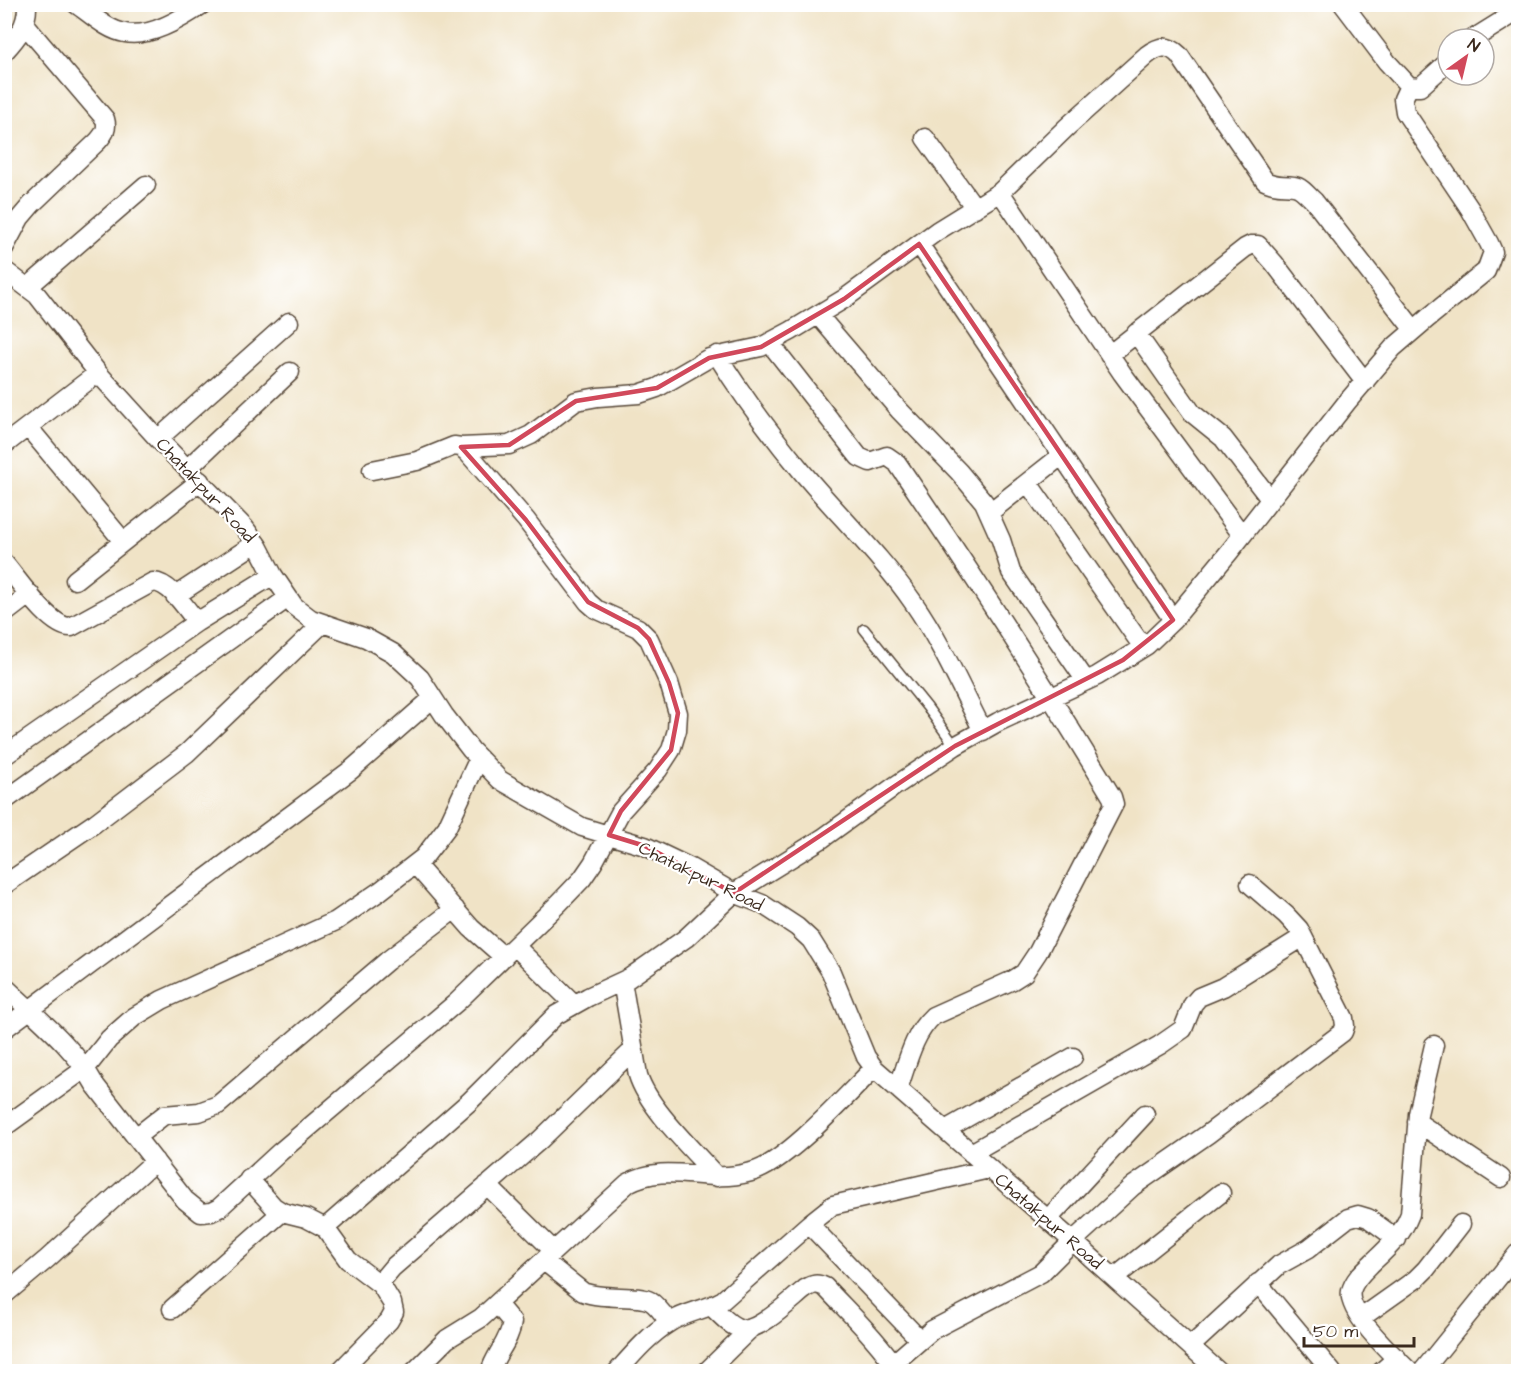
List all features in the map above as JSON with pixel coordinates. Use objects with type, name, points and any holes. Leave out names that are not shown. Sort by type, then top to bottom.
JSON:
[{"type":"street","points":[[4,52],[25,25],[27,4]]},
{"type":"street","points":[[76,4],[112,28],[133,34],[141,34],[178,21],[203,4]]},
{"type":"street","points":[[1343,4],[1387,62],[1409,86],[1420,87],[1436,73]]},
{"type":"street","points":[[1492,27],[1518,11]]},
{"type":"street","points":[[4,248],[20,218],[104,135],[107,126],[105,120],[25,25]]},
{"type":"street","points":[[372,470],[417,461],[448,448],[509,445],[531,435],[576,401],[639,394],[657,388],[717,355],[750,351],[770,343],[844,299],[919,244],[1000,192],[1147,55],[1165,46],[1173,49],[1179,55],[1265,181],[1275,186],[1295,186],[1308,196],[1414,330]]},
{"type":"street","points":[[325,1228],[469,1102],[556,1016],[574,1004],[622,981],[686,938],[734,893],[823,838],[955,746],[1086,681],[1143,647],[1173,620],[1394,348],[1486,271],[1492,252],[1470,209],[1405,112],[1403,99],[1409,86]]},
{"type":"street","points":[[925,138],[975,208]]},
{"type":"street","points":[[28,287],[146,185]]},
{"type":"street","points":[[1000,192],[1109,354],[1242,535]]},
{"type":"street","points":[[919,244],[1173,620]]},
{"type":"street","points":[[1109,354],[1245,248],[1258,245],[1274,262],[1365,382]]},
{"type":"street","name":"Chatakpur Road","points":[[4,270],[37,295],[98,373],[158,439],[244,527],[288,598],[302,613],[366,638],[393,653],[420,678],[479,758],[500,780],[582,827],[645,846],[783,916],[811,940],[831,972],[866,1057],[874,1068],[1220,1371]]},
{"type":"street","points":[[818,315],[899,411],[959,472],[984,502],[990,512],[1011,572],[1086,681]]},
{"type":"street","points":[[158,439],[289,322]]},
{"type":"street","points":[[1136,333],[1192,413],[1223,438],[1270,499]]},
{"type":"street","points":[[770,343],[859,457],[870,462],[887,456],[897,463],[976,579],[1052,698],[1112,797],[1114,804],[1038,952],[1024,973],[933,1016],[924,1024],[917,1036],[898,1089]]},
{"type":"street","points":[[717,355],[746,401],[774,437],[913,602],[983,731]]},
{"type":"street","points":[[75,580],[123,541],[194,475],[290,372]]},
{"type":"street","points":[[4,445],[98,373]]},
{"type":"street","points":[[28,427],[123,541]]},
{"type":"street","points":[[4,986],[86,1068],[95,1084],[185,1200],[201,1213],[211,1212],[219,1208],[249,1179],[457,1002],[582,879],[609,836],[621,811],[658,770],[671,750],[677,730],[678,713],[669,683],[649,639],[638,628],[596,609],[588,602],[525,519],[461,447]]},
{"type":"street","points":[[990,512],[1061,456]]},
{"type":"street","points":[[1028,483],[1143,647]]},
{"type":"street","points":[[175,596],[256,543]]},
{"type":"street","points":[[4,562],[53,621],[64,627],[71,627],[153,582],[159,582],[167,587],[197,622]]},
{"type":"street","points":[[4,756],[197,622],[273,575]]},
{"type":"street","points":[[4,614],[30,594]]},
{"type":"street","points":[[4,801],[288,598]]},
{"type":"street","points":[[4,885],[95,823],[187,753],[323,623]]},
{"type":"street","points":[[4,1029],[351,770],[433,698]]},
{"type":"street","points":[[4,1127],[86,1068],[109,1039],[134,1017],[162,1000],[336,921],[371,898],[415,864],[436,844],[447,827],[479,758]]},
{"type":"street","points":[[415,864],[482,939],[510,951],[574,1004]]},
{"type":"street","points":[[706,1371],[750,1329],[760,1324],[812,1284],[825,1287],[872,1336],[897,1369],[920,1340],[932,1330],[1036,1276],[1072,1240],[1133,1186],[1208,1134],[1343,1032],[1344,1018],[1299,929],[1250,884]]},
{"type":"street","points":[[136,1137],[164,1115],[199,1112],[218,1105],[387,961],[455,909]]},
{"type":"street","points":[[971,1153],[1160,1045],[1184,1029],[1193,1004],[1199,997],[1223,987],[1303,937]]},
{"type":"street","points":[[622,981],[641,1087],[675,1131],[717,1177]]},
{"type":"street","points":[[1410,1371],[1361,1318],[1352,1306],[1350,1293],[1354,1281],[1397,1239],[1410,1215],[1417,1122],[1434,1046]]},
{"type":"street","points":[[381,1285],[382,1280],[392,1268],[540,1140],[633,1050]]},
{"type":"street","points":[[945,1130],[1073,1058]]},
{"type":"street","points":[[414,1371],[447,1339],[481,1318],[497,1304],[628,1183],[657,1173],[717,1177],[752,1172],[769,1165],[790,1149],[874,1068]]},
{"type":"street","points":[[1048,1219],[1145,1114]]},
{"type":"street","points":[[1417,1122],[1501,1178]]},
{"type":"street","points":[[4,1295],[48,1259],[154,1161]]},
{"type":"street","points":[[617,1371],[644,1343],[669,1322],[712,1307],[723,1300],[833,1205],[989,1168]]},
{"type":"street","points":[[249,1179],[267,1202],[282,1212],[306,1218],[325,1228],[348,1260],[381,1285],[392,1303],[394,1312],[389,1321],[339,1371]]},
{"type":"street","points":[[487,1185],[584,1292],[613,1298],[644,1298],[652,1302],[669,1322]]},
{"type":"street","points":[[1114,1278],[1221,1193]]},
{"type":"street","points":[[172,1309],[282,1212]]},
{"type":"street","points":[[1191,1346],[1279,1264],[1308,1249],[1348,1218],[1358,1215],[1368,1218],[1397,1239]]},
{"type":"street","points":[[809,1224],[920,1340]]},
{"type":"street","points":[[1361,1318],[1416,1279],[1461,1224]]},
{"type":"street","points":[[1422,1371],[1518,1253]]},
{"type":"street","points":[[1258,1283],[1332,1371]]},
{"type":"street","points":[[490,1371],[492,1363],[511,1332],[512,1322],[497,1304]]},
{"type":"street","points":[[712,1307],[731,1324],[741,1329],[750,1329]]},
{"type":"street","points":[[1381,1371],[1396,1358]]},
{"type":"lane","points":[[864,629],[927,707],[955,746]]},
{"type":"highlighted area","points":[[919,244],[1173,620],[1123,660],[955,746],[734,893],[645,846],[609,835],[621,811],[671,750],[678,713],[669,683],[649,639],[638,628],[588,602],[526,520],[461,447],[509,445],[576,401],[657,388],[709,358],[761,347],[844,299]]}]
